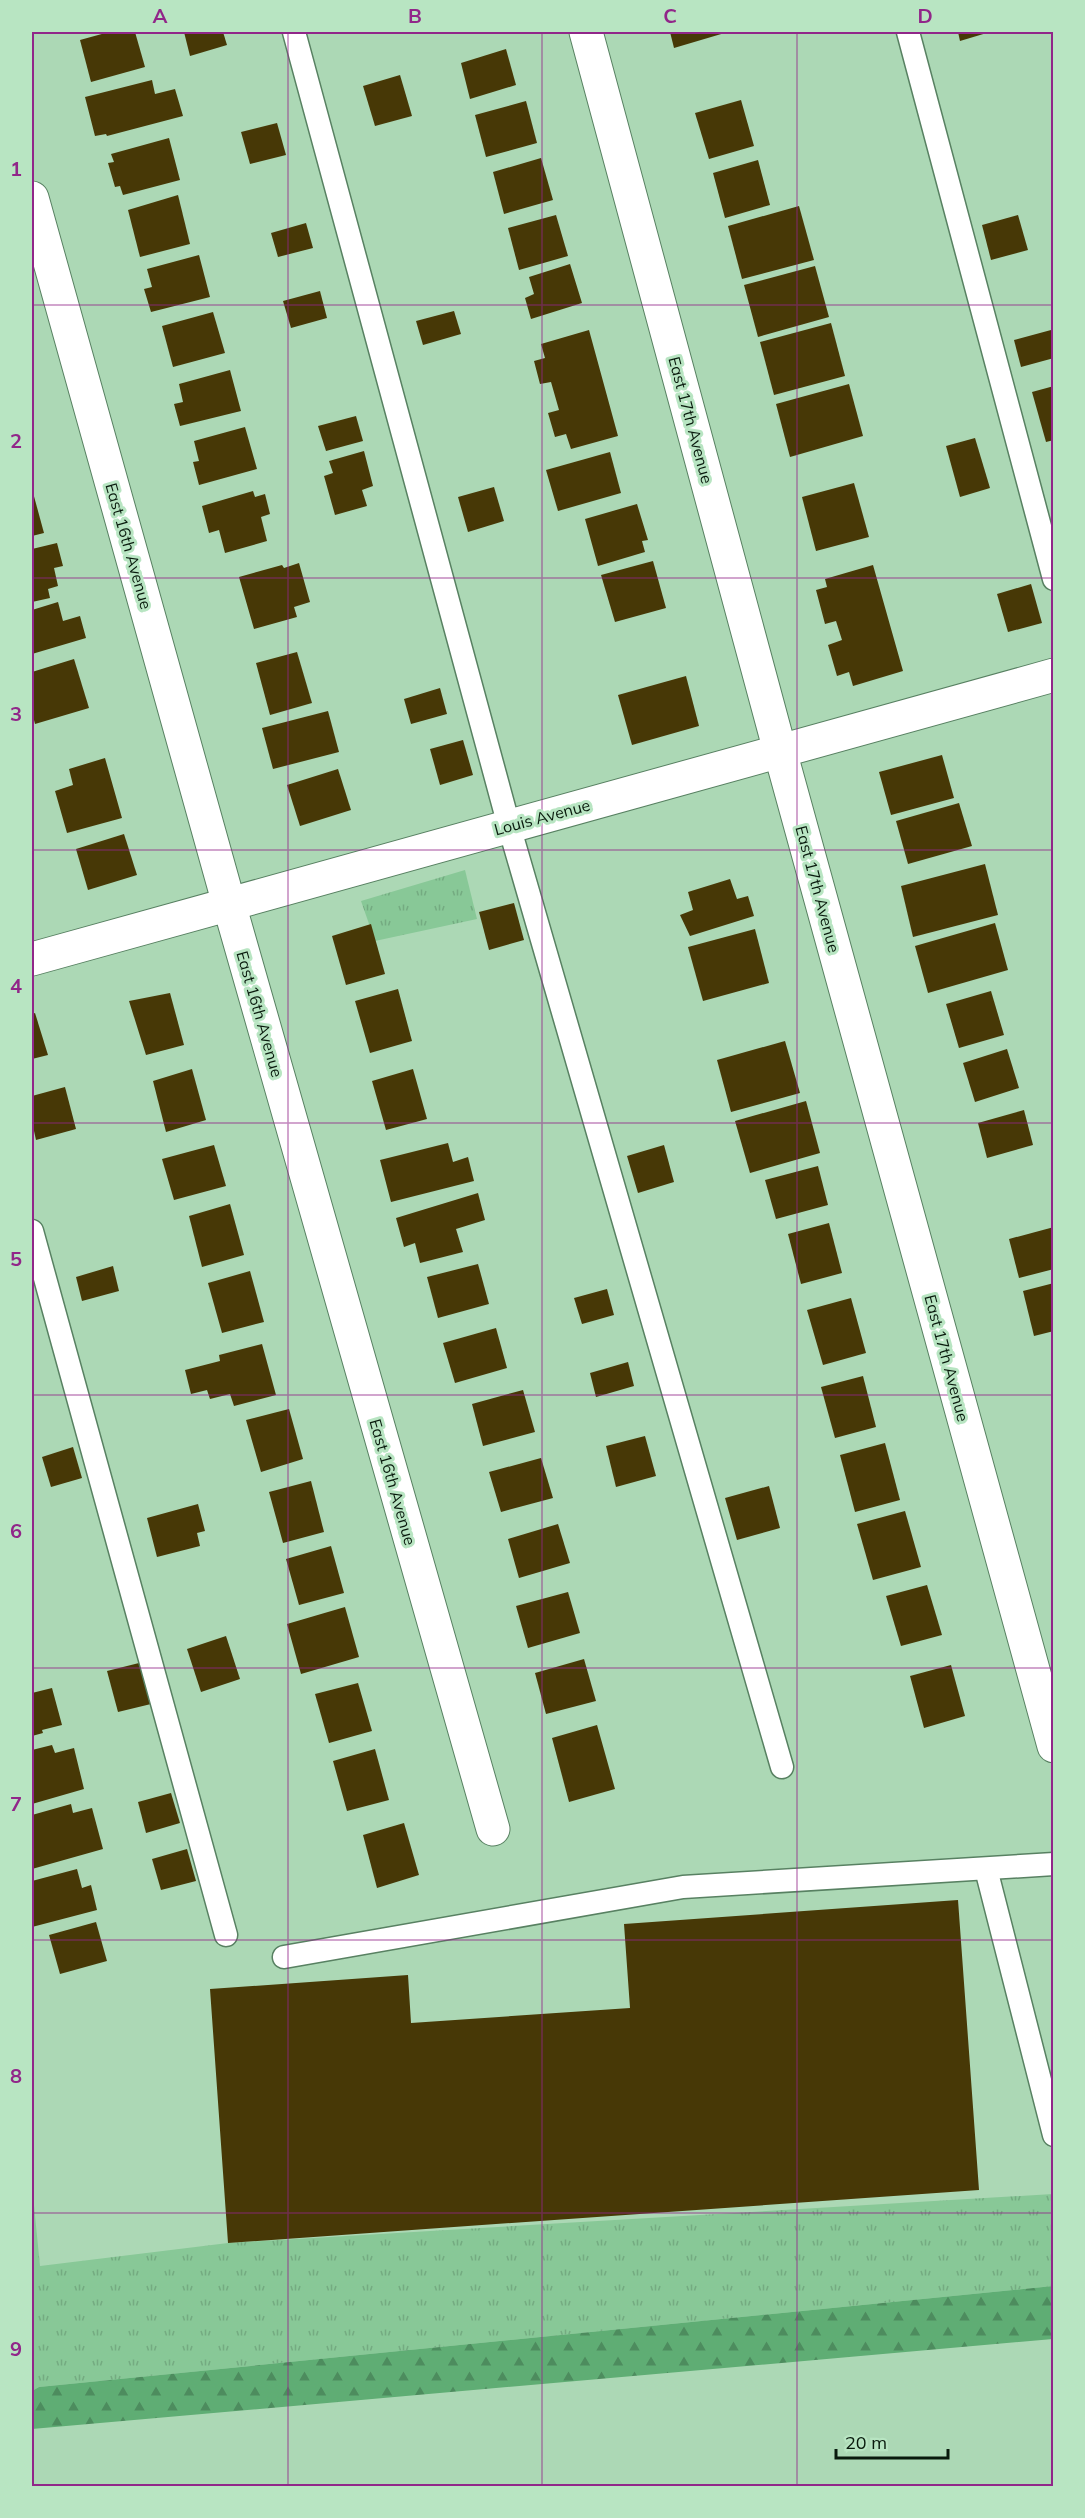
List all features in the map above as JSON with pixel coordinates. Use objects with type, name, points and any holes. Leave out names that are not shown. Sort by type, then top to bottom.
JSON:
[{"type":"street","name":"East 17th Avenue","points":[[586,32],[780,751],[1053,1746]]},
{"type":"street","name":"East 16th Avenue","points":[[32,198],[229,904],[493,1829]]},
{"type":"street","name":"Louis Avenue","points":[[32,959],[1053,675]]},
{"type":"lane","points":[[294,32],[509,826],[782,1767]]},
{"type":"lane","points":[[908,32],[1053,579]]},
{"type":"lane","points":[[32,1231],[226,1935]]},
{"type":"lane","points":[[284,1957],[682,1887],[1053,1864]]},
{"type":"lane","points":[[986,1869],[1053,2135]]},
{"type":"green space","points":[[465,870],[477,919],[375,941],[361,901]]},
{"type":"green space","points":[[32,2185],[40,2266],[228,2243],[1053,2194],[1053,2286],[39,2387],[32,2391]]},
{"type":"green space","points":[[1053,2286],[1053,2339],[32,2429],[32,2391],[39,2387]]},
{"type":"building","points":[[109,32],[135,32],[145,67],[91,82],[80,40]]},
{"type":"building","points":[[184,32],[223,32],[227,45],[190,56]]},
{"type":"building","points":[[670,32],[728,32],[674,48]]},
{"type":"building","points":[[958,32],[990,32],[960,41]]},
{"type":"building","points":[[506,49],[516,85],[470,99],[461,63]]},
{"type":"building","points":[[400,75],[412,116],[375,126],[363,86]]},
{"type":"building","points":[[152,80],[155,94],[175,89],[183,116],[107,136],[106,134],[95,136],[85,97]]},
{"type":"building","points":[[741,100],[754,146],[709,159],[695,113]]},
{"type":"building","points":[[526,101],[537,143],[486,157],[475,115]]},
{"type":"building","points":[[277,123],[286,155],[250,164],[241,132]]},
{"type":"building","points":[[169,138],[180,180],[123,195],[120,186],[115,187],[108,163],[114,162],[111,154]]},
{"type":"building","points":[[541,158],[553,200],[504,214],[493,172]]},
{"type":"building","points":[[758,160],[770,205],[725,218],[713,173]]},
{"type":"building","points":[[178,195],[190,244],[140,257],[128,210]]},
{"type":"building","points":[[799,206],[814,260],[742,279],[728,226]]},
{"type":"building","points":[[556,215],[568,256],[519,270],[508,228]]},
{"type":"building","points":[[1018,215],[1028,250],[991,260],[982,225]]},
{"type":"building","points":[[306,223],[313,248],[278,257],[271,233]]},
{"type":"building","points":[[199,255],[210,297],[151,312],[144,289],[152,287],[147,269]]},
{"type":"building","points":[[570,264],[582,303],[531,319],[525,298],[534,294],[529,277]]},
{"type":"building","points":[[815,266],[829,317],[758,337],[744,285]]},
{"type":"building","points":[[320,291],[327,318],[291,328],[283,301]]},
{"type":"building","points":[[454,311],[461,334],[423,345],[416,321]]},
{"type":"building","points":[[213,312],[225,353],[173,367],[162,326]]},
{"type":"building","points":[[831,323],[845,376],[774,395],[760,342]]},
{"type":"building","points":[[589,330],[618,436],[571,449],[566,434],[555,437],[548,413],[559,410],[551,382],[540,384],[534,361],[545,358],[541,344]]},
{"type":"building","points":[[1051,330],[1054,340],[1054,358],[1021,367],[1014,340]]},
{"type":"building","points":[[230,370],[241,411],[180,426],[174,404],[183,402],[179,384]]},
{"type":"building","points":[[849,384],[863,436],[790,457],[776,404]]},
{"type":"building","points":[[1054,386],[1054,440],[1046,442],[1032,392]]},
{"type":"building","points":[[356,416],[363,441],[326,451],[318,426]]},
{"type":"building","points":[[245,427],[257,469],[199,485],[193,462],[199,461],[194,441]]},
{"type":"building","points":[[975,438],[990,488],[960,497],[946,446]]},
{"type":"building","points":[[364,451],[373,486],[362,490],[367,506],[335,515],[324,476],[333,473],[329,461]]},
{"type":"building","points":[[610,452],[621,493],[558,511],[546,470]]},
{"type":"building","points":[[854,483],[869,537],[816,551],[802,497]]},
{"type":"building","points":[[494,487],[504,521],[468,532],[458,497]]},
{"type":"building","points":[[32,489],[44,533],[32,536]]},
{"type":"building","points":[[253,491],[255,497],[265,494],[270,514],[261,517],[267,541],[225,553],[219,530],[209,533],[202,506]]},
{"type":"building","points":[[637,504],[648,540],[642,541],[645,552],[598,566],[585,519]]},
{"type":"building","points":[[57,543],[63,566],[54,568],[58,586],[48,589],[50,598],[32,602],[32,549]]},
{"type":"building","points":[[653,561],[666,608],[615,622],[601,575]]},
{"type":"building","points":[[299,563],[310,602],[294,607],[297,617],[254,629],[239,577],[282,565],[284,568]]},
{"type":"building","points":[[873,565],[903,671],[853,686],[849,672],[837,676],[828,645],[842,640],[836,621],[825,624],[816,590],[827,587],[825,579]]},
{"type":"building","points":[[1031,584],[1042,623],[1008,632],[997,594]]},
{"type":"building","points":[[58,602],[63,621],[80,616],[86,638],[32,654],[32,610]]},
{"type":"building","points":[[297,652],[312,703],[270,715],[256,663]]},
{"type":"building","points":[[74,659],[89,708],[35,724],[32,712],[32,672]]},
{"type":"building","points":[[686,676],[699,726],[632,745],[618,695]]},
{"type":"building","points":[[440,688],[447,714],[411,724],[404,699]]},
{"type":"building","points":[[328,711],[339,752],[273,769],[262,728]]},
{"type":"building","points":[[463,740],[473,775],[440,785],[430,749]]},
{"type":"building","points":[[942,755],[954,798],[891,815],[879,772]]},
{"type":"building","points":[[105,758],[122,818],[67,833],[55,791],[73,785],[69,769]]},
{"type":"building","points":[[338,769],[351,810],[300,826],[287,785]]},
{"type":"building","points":[[959,803],[972,846],[908,864],[896,821]]},
{"type":"building","points":[[124,834],[137,875],[88,890],[76,849]]},
{"type":"building","points":[[985,864],[998,915],[913,937],[901,886]]},
{"type":"building","points":[[730,879],[737,899],[748,896],[754,916],[690,936],[680,915],[693,910],[688,892]]},
{"type":"building","points":[[514,903],[524,940],[489,950],[479,912]]},
{"type":"building","points":[[995,923],[1008,970],[928,993],[915,946]]},
{"type":"building","points":[[371,924],[385,974],[346,985],[332,936]]},
{"type":"building","points":[[755,929],[769,983],[703,1001],[688,947]]},
{"type":"building","points":[[398,989],[412,1041],[370,1053],[355,1001]]},
{"type":"building","points":[[991,991],[1004,1035],[959,1048],[946,1004]]},
{"type":"building","points":[[170,993],[184,1045],[146,1055],[129,1001]]},
{"type":"building","points":[[35,1013],[48,1055],[32,1059],[32,1014]]},
{"type":"building","points":[[785,1041],[800,1093],[731,1112],[717,1060]]},
{"type":"building","points":[[1007,1049],[1019,1088],[975,1102],[963,1063]]},
{"type":"building","points":[[192,1069],[206,1120],[166,1132],[153,1081]]},
{"type":"building","points":[[413,1069],[427,1119],[386,1130],[372,1081]]},
{"type":"building","points":[[65,1087],[76,1129],[36,1140],[32,1122],[32,1096]]},
{"type":"building","points":[[806,1101],[820,1153],[750,1173],[735,1121]]},
{"type":"building","points":[[1024,1110],[1033,1145],[987,1158],[978,1123]]},
{"type":"building","points":[[448,1143],[453,1162],[468,1157],[474,1181],[391,1202],[380,1160]]},
{"type":"building","points":[[214,1145],[226,1186],[174,1200],[162,1159]]},
{"type":"building","points":[[664,1145],[674,1182],[638,1193],[627,1156]]},
{"type":"building","points":[[818,1166],[828,1205],[776,1219],[765,1180]]},
{"type":"building","points":[[478,1193],[485,1220],[456,1229],[463,1252],[420,1263],[415,1243],[404,1247],[396,1218]]},
{"type":"building","points":[[230,1204],[244,1255],[202,1267],[189,1216]]},
{"type":"building","points":[[829,1223],[842,1273],[801,1284],[788,1234]]},
{"type":"building","points":[[1054,1227],[1054,1269],[1019,1278],[1009,1239]]},
{"type":"building","points":[[478,1264],[489,1304],[438,1318],[427,1277]]},
{"type":"building","points":[[113,1266],[119,1291],[82,1301],[76,1277]]},
{"type":"building","points":[[250,1271],[264,1322],[222,1333],[208,1283]]},
{"type":"building","points":[[1054,1283],[1054,1331],[1034,1336],[1023,1291]]},
{"type":"building","points":[[607,1289],[614,1315],[582,1324],[574,1298]]},
{"type":"building","points":[[851,1298],[866,1353],[823,1365],[807,1310]]},
{"type":"building","points":[[496,1328],[507,1368],[455,1383],[443,1343]]},
{"type":"building","points":[[262,1344],[276,1395],[234,1406],[230,1394],[210,1399],[207,1390],[191,1394],[185,1370],[220,1361],[219,1355]]},
{"type":"building","points":[[628,1362],[634,1386],[596,1397],[590,1373]]},
{"type":"building","points":[[863,1376],[876,1427],[835,1438],[821,1387]]},
{"type":"building","points":[[523,1390],[535,1432],[483,1446],[472,1404]]},
{"type":"building","points":[[289,1409],[303,1459],[261,1472],[246,1420]]},
{"type":"building","points":[[645,1436],[656,1476],[616,1487],[606,1446]]},
{"type":"building","points":[[885,1443],[900,1500],[855,1512],[840,1455]]},
{"type":"building","points":[[73,1447],[82,1478],[51,1487],[42,1457]]},
{"type":"building","points":[[541,1458],[553,1498],[501,1512],[489,1472]]},
{"type":"building","points":[[311,1481],[324,1532],[283,1543],[269,1492]]},
{"type":"building","points":[[769,1486],[780,1528],[737,1540],[725,1498]]},
{"type":"building","points":[[198,1504],[205,1531],[197,1533],[200,1546],[157,1557],[147,1518]]},
{"type":"building","points":[[905,1511],[921,1567],[873,1580],[857,1524]]},
{"type":"building","points":[[558,1524],[570,1563],[519,1578],[508,1539]]},
{"type":"building","points":[[331,1546],[344,1593],[299,1605],[286,1559]]},
{"type":"building","points":[[927,1585],[942,1635],[901,1646],[886,1596]]},
{"type":"building","points":[[568,1592],[580,1633],[528,1648],[516,1606]]},
{"type":"building","points":[[345,1607],[359,1657],[301,1674],[287,1624]]},
{"type":"building","points":[[226,1636],[240,1679],[201,1692],[187,1649]]},
{"type":"building","points":[[584,1659],[596,1701],[546,1714],[535,1673]]},
{"type":"building","points":[[139,1663],[151,1704],[118,1712],[107,1671]]},
{"type":"building","points":[[951,1665],[965,1716],[924,1728],[910,1676]]},
{"type":"building","points":[[358,1683],[372,1731],[329,1743],[315,1694]]},
{"type":"building","points":[[52,1688],[62,1725],[42,1730],[43,1733],[32,1736],[32,1693]]},
{"type":"building","points":[[597,1725],[615,1789],[569,1802],[552,1738]]},
{"type":"building","points":[[52,1745],[55,1753],[74,1748],[84,1789],[32,1804],[32,1750]]},
{"type":"building","points":[[375,1749],[389,1800],[347,1811],[333,1761]]},
{"type":"building","points":[[171,1793],[180,1823],[146,1833],[138,1802]]},
{"type":"building","points":[[71,1804],[73,1813],[92,1808],[103,1849],[32,1869],[32,1815]]},
{"type":"building","points":[[404,1823],[419,1875],[377,1888],[363,1835]]},
{"type":"building","points":[[187,1849],[196,1881],[161,1890],[152,1859]]},
{"type":"building","points":[[77,1869],[82,1888],[91,1885],[97,1910],[32,1927],[32,1881]]},
{"type":"building","points":[[958,1900],[979,2190],[228,2243],[210,1989],[408,1975],[411,2023],[630,2008],[624,1924]]},
{"type":"building","points":[[96,1922],[107,1961],[60,1974],[49,1935]]}]
